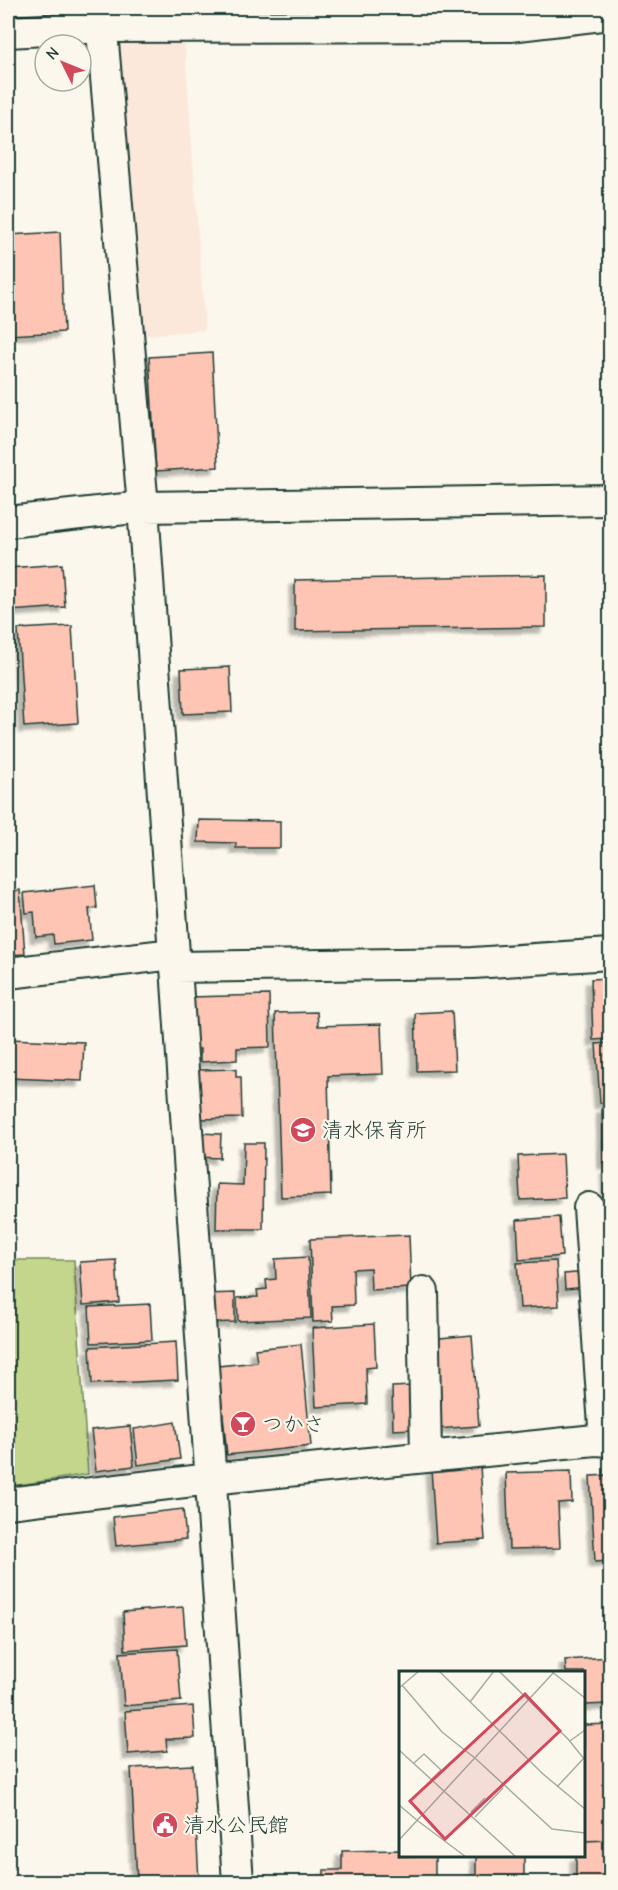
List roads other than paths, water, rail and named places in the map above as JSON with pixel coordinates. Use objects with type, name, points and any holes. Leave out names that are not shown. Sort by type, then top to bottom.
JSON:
[{"type":"street","points":[[8,32],[101,17],[510,26],[610,14]]},
{"type":"street","points":[[101,17],[143,507],[238,1882]]},
{"type":"street","points":[[8,522],[143,507],[610,500]]},
{"type":"street","points":[[8,973],[175,961],[473,963],[610,954]]},
{"type":"street","points":[[8,1503],[210,1479],[608,1441],[589,1208]]},
{"type":"street","points":[[423,1292],[426,1457]]},
{"type":"place","name":"清水保育所","points":[[303,1130]]},
{"type":"place","name":"つかさ","points":[[243,1424]]},
{"type":"place","name":"清水公民館","points":[[165,1825]]}]
